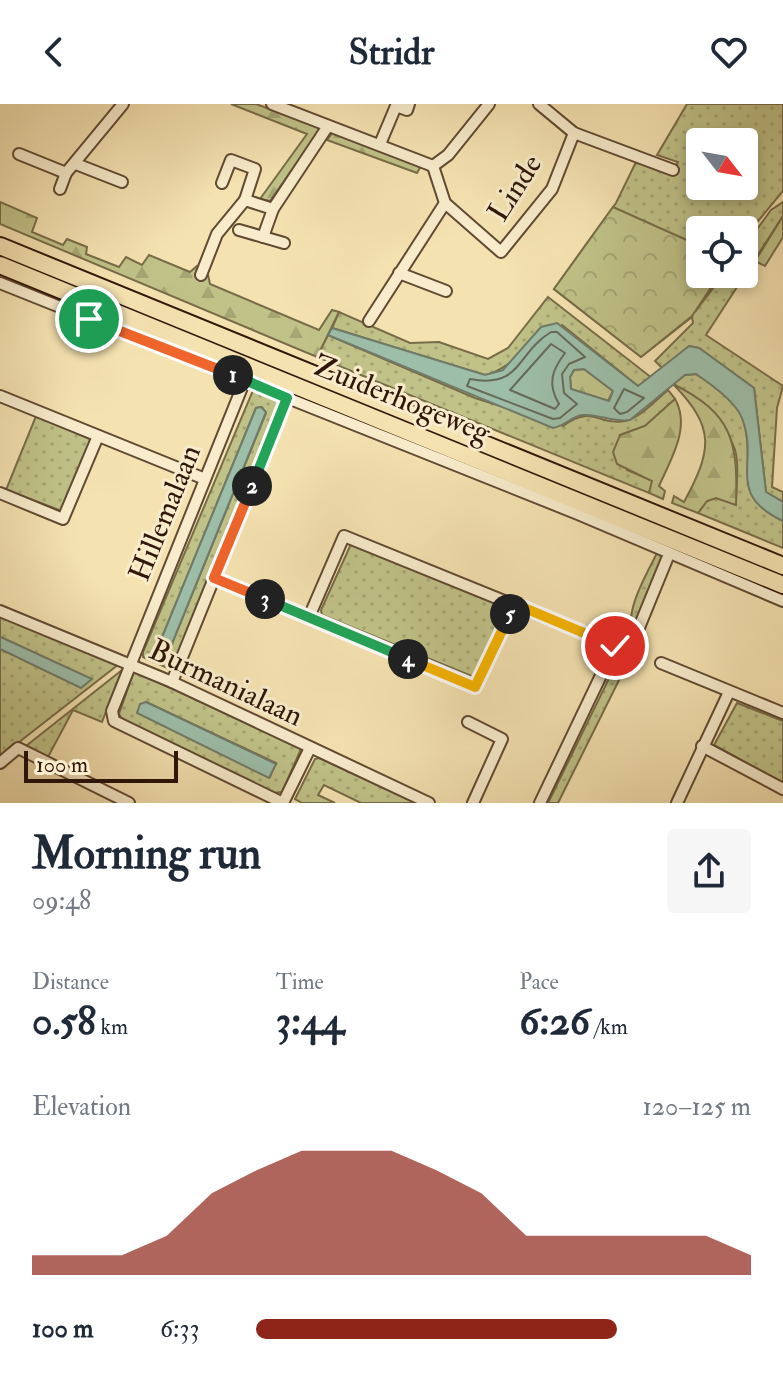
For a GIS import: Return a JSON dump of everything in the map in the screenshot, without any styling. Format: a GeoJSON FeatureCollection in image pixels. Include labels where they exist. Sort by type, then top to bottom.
{"type":"FeatureCollection","features":[{"type":"Feature","properties":{"kind":"main road","name":"Zuiderhogeweg"},"geometry":{"type":"LineString","coordinates":[[0,246],[783,566]]}},
{"type":"Feature","properties":{"kind":"main road","name":"Zuiderhogeweg"},"geometry":{"type":"LineString","coordinates":[[0,265],[783,585]]}},
{"type":"Feature","properties":{"kind":"street"},"geometry":{"type":"LineString","coordinates":[[60,189],[66,173],[123,104]]}},
{"type":"Feature","properties":{"kind":"street"},"geometry":{"type":"LineString","coordinates":[[272,104],[433,166],[448,155],[489,104]]}},
{"type":"Feature","properties":{"kind":"street"},"geometry":{"type":"LineString","coordinates":[[380,144],[396,106],[407,110],[409,104]]}},
{"type":"Feature","properties":{"kind":"street","name":"Linde"},"geometry":{"type":"LineString","coordinates":[[539,104],[574,133],[673,170]]}},
{"type":"Feature","properties":{"kind":"street"},"geometry":{"type":"LineString","coordinates":[[263,237],[273,209],[328,126]]}},
{"type":"Feature","properties":{"kind":"street","name":"Linde"},"geometry":{"type":"LineString","coordinates":[[433,166],[445,203],[501,252],[552,189],[574,133]]}},
{"type":"Feature","properties":{"kind":"street"},"geometry":{"type":"LineString","coordinates":[[19,154],[66,173]]}},
{"type":"Feature","properties":{"kind":"street"},"geometry":{"type":"LineString","coordinates":[[201,275],[217,234],[245,200],[255,169],[231,160],[222,183]]}},
{"type":"Feature","properties":{"kind":"street"},"geometry":{"type":"LineString","coordinates":[[76,164],[122,182]]}},
{"type":"Feature","properties":{"kind":"street"},"geometry":{"type":"LineString","coordinates":[[245,200],[273,209]]}},
{"type":"Feature","properties":{"kind":"street"},"geometry":{"type":"LineString","coordinates":[[369,321],[445,203]]}},
{"type":"Feature","properties":{"kind":"street"},"geometry":{"type":"LineString","coordinates":[[239,230],[284,243]]}},
{"type":"Feature","properties":{"kind":"street"},"geometry":{"type":"LineString","coordinates":[[399,273],[446,291]]}},
{"type":"Feature","properties":{"kind":"street","name":"Zuiderhogeweg"},"geometry":{"type":"LineString","coordinates":[[0,283],[783,601]]}},
{"type":"Feature","properties":{"kind":"street","name":"Hillemalaan"},"geometry":{"type":"LineString","coordinates":[[245,380],[112,711],[114,721],[283,803]]}},
{"type":"Feature","properties":{"kind":"street"},"geometry":{"type":"LineString","coordinates":[[0,396],[205,479]]}},
{"type":"Feature","properties":{"kind":"street"},"geometry":{"type":"LineString","coordinates":[[172,682],[287,398]]}},
{"type":"Feature","properties":{"kind":"street"},"geometry":{"type":"LineString","coordinates":[[0,493],[63,519],[98,436]]}},
{"type":"Feature","properties":{"kind":"street"},"geometry":{"type":"LineString","coordinates":[[309,617],[344,536],[615,646],[631,647],[667,559]]}},
{"type":"Feature","properties":{"kind":"street"},"geometry":{"type":"LineString","coordinates":[[214,578],[475,687],[515,604]]}},
{"type":"Feature","properties":{"kind":"street","name":"Burmanialaan"},"geometry":{"type":"LineString","coordinates":[[0,611],[172,682],[429,803]]}},
{"type":"Feature","properties":{"kind":"street"},"geometry":{"type":"LineString","coordinates":[[541,800],[615,646]]}},
{"type":"Feature","properties":{"kind":"street"},"geometry":{"type":"LineString","coordinates":[[661,663],[783,713]]}},
{"type":"Feature","properties":{"kind":"street"},"geometry":{"type":"LineString","coordinates":[[677,803],[729,692]]}},
{"type":"Feature","properties":{"kind":"street"},"geometry":{"type":"LineString","coordinates":[[468,722],[502,739],[473,803]]}},
{"type":"Feature","properties":{"kind":"street"},"geometry":{"type":"LineString","coordinates":[[702,746],[783,789]]}},
{"type":"Feature","properties":{"kind":"street"},"geometry":{"type":"LineString","coordinates":[[0,763],[18,748],[129,803]]}},
{"type":"Feature","properties":{"kind":"street"},"geometry":{"type":"LineString","coordinates":[[283,803],[310,748]]}},
{"type":"Feature","properties":{"kind":"green space"},"geometry":{"type":"Polygon","coordinates":[[[231,104],[256,104],[321,128],[270,201],[260,199],[307,134],[231,104]]]}},
{"type":"Feature","properties":{"kind":"green space"},"geometry":{"type":"Polygon","coordinates":[[[687,104],[783,104],[783,191],[758,221],[758,216],[686,216],[686,288],[711,288],[695,312],[713,288],[736,288],[706,335],[783,386],[777,408],[772,487],[783,492],[783,502],[766,492],[754,388],[699,348],[689,346],[663,369],[655,361],[693,323],[692,317],[641,357],[554,289],[616,203],[636,162],[672,174],[678,162],[657,155],[687,104]]]}},
{"type":"Feature","properties":{"kind":"green space"},"geometry":{"type":"Polygon","coordinates":[[[333,132],[421,166],[417,173],[327,140],[333,132]]]}},
{"type":"Feature","properties":{"kind":"green space"},"geometry":{"type":"Polygon","coordinates":[[[0,202],[37,218],[32,232],[63,245],[67,239],[87,247],[86,254],[119,267],[126,257],[142,265],[149,255],[190,272],[197,266],[207,270],[210,284],[319,330],[332,310],[339,312],[317,357],[0,224],[0,202]]]}},
{"type":"Feature","properties":{"kind":"green space"},"geometry":{"type":"Polygon","coordinates":[[[783,202],[783,216],[758,255],[758,228],[771,210],[783,202]]]}},
{"type":"Feature","properties":{"kind":"green space"},"geometry":{"type":"Polygon","coordinates":[[[613,207],[686,240],[686,288],[711,288],[692,316],[641,357],[554,289],[613,207]]]}},
{"type":"Feature","properties":{"kind":"green space"},"geometry":{"type":"Polygon","coordinates":[[[783,216],[783,237],[765,266],[758,262],[758,256],[783,216]]]}},
{"type":"Feature","properties":{"kind":"green space"},"geometry":{"type":"Polygon","coordinates":[[[548,297],[652,378],[638,386],[562,325],[511,362],[485,375],[332,328],[339,312],[410,343],[439,342],[488,359],[508,348],[548,297]]]}},
{"type":"Feature","properties":{"kind":"green space"},"geometry":{"type":"Polygon","coordinates":[[[328,335],[475,398],[563,426],[589,416],[616,422],[631,419],[668,390],[675,399],[645,426],[620,435],[627,470],[653,481],[649,493],[317,357],[328,335]]]}},
{"type":"Feature","properties":{"kind":"green space"},"geometry":{"type":"Polygon","coordinates":[[[584,369],[613,391],[608,401],[571,389],[570,377],[574,370],[584,369]]]}},
{"type":"Feature","properties":{"kind":"green space"},"geometry":{"type":"Polygon","coordinates":[[[696,374],[728,399],[742,417],[748,448],[750,488],[755,500],[766,511],[783,521],[783,548],[698,513],[707,501],[716,498],[736,504],[737,467],[734,447],[724,428],[700,402],[673,384],[685,375],[696,374]]]}},
{"type":"Feature","properties":{"kind":"green space"},"geometry":{"type":"Polygon","coordinates":[[[673,384],[708,407],[728,432],[735,463],[736,505],[716,498],[707,501],[698,513],[672,503],[674,496],[684,502],[700,468],[705,440],[697,414],[673,384]]]}},
{"type":"Feature","properties":{"kind":"green space"},"geometry":{"type":"Polygon","coordinates":[[[254,388],[284,401],[174,671],[143,657],[254,388]],[[262,407],[256,408],[158,647],[169,651],[266,413],[262,407]]]}},
{"type":"Feature","properties":{"kind":"green space"},"geometry":{"type":"Polygon","coordinates":[[[675,399],[681,421],[680,432],[659,486],[665,491],[663,499],[649,493],[652,481],[617,464],[613,452],[620,435],[645,426],[675,399]]]}},
{"type":"Feature","properties":{"kind":"green space"},"geometry":{"type":"Polygon","coordinates":[[[36,416],[90,439],[62,511],[6,490],[36,416]]]}},
{"type":"Feature","properties":{"kind":"green space"},"geometry":{"type":"Polygon","coordinates":[[[351,544],[505,606],[507,611],[474,677],[322,615],[321,610],[351,544]]]}},
{"type":"Feature","properties":{"kind":"green space"},"geometry":{"type":"Polygon","coordinates":[[[658,551],[668,555],[634,638],[631,628],[633,606],[658,551]]]}},
{"type":"Feature","properties":{"kind":"green space"},"geometry":{"type":"Polygon","coordinates":[[[0,615],[119,664],[0,757],[0,649],[81,687],[91,679],[0,637],[0,615]]]}},
{"type":"Feature","properties":{"kind":"green space"},"geometry":{"type":"Polygon","coordinates":[[[619,658],[628,660],[625,668],[558,803],[548,803],[619,658]]]}},
{"type":"Feature","properties":{"kind":"green space"},"geometry":{"type":"Polygon","coordinates":[[[122,670],[102,722],[73,710],[48,757],[26,746],[122,670]]]}},
{"type":"Feature","properties":{"kind":"green space"},"geometry":{"type":"Polygon","coordinates":[[[134,671],[301,749],[282,792],[273,793],[122,719],[119,714],[134,671]],[[146,702],[138,711],[270,777],[276,763],[146,702]]]}},
{"type":"Feature","properties":{"kind":"green space"},"geometry":{"type":"Polygon","coordinates":[[[737,703],[783,721],[783,783],[714,745],[737,703]]]}},
{"type":"Feature","properties":{"kind":"green space"},"geometry":{"type":"Polygon","coordinates":[[[319,758],[416,803],[361,803],[324,785],[318,795],[335,803],[302,803],[295,799],[315,759],[319,758]]]}},
{"type":"Feature","properties":{"kind":"water"},"geometry":{"type":"Polygon","coordinates":[[[557,323],[638,386],[689,346],[699,348],[754,388],[766,492],[783,502],[783,521],[754,500],[749,488],[747,434],[739,412],[722,393],[696,374],[685,375],[630,420],[583,415],[553,428],[328,335],[332,328],[485,375],[503,370],[541,327],[557,323]],[[584,369],[574,370],[570,377],[571,389],[609,401],[613,391],[584,369]]]}},
{"type":"Feature","properties":{"kind":"water"},"geometry":{"type":"Polygon","coordinates":[[[261,407],[266,412],[169,651],[160,652],[158,647],[256,408],[261,407]]]}},
{"type":"Feature","properties":{"kind":"water"},"geometry":{"type":"Polygon","coordinates":[[[0,637],[92,679],[81,688],[0,649],[0,637]]]}},
{"type":"Feature","properties":{"kind":"water"},"geometry":{"type":"Polygon","coordinates":[[[146,702],[276,764],[269,778],[137,713],[140,704],[146,702]]]}},
{"type":"Feature","properties":{"kind":"route"},"geometry":{"type":"LineString","coordinates":[[89,319],[287,398],[214,578],[475,687],[515,604],[615,646]]}}]}
